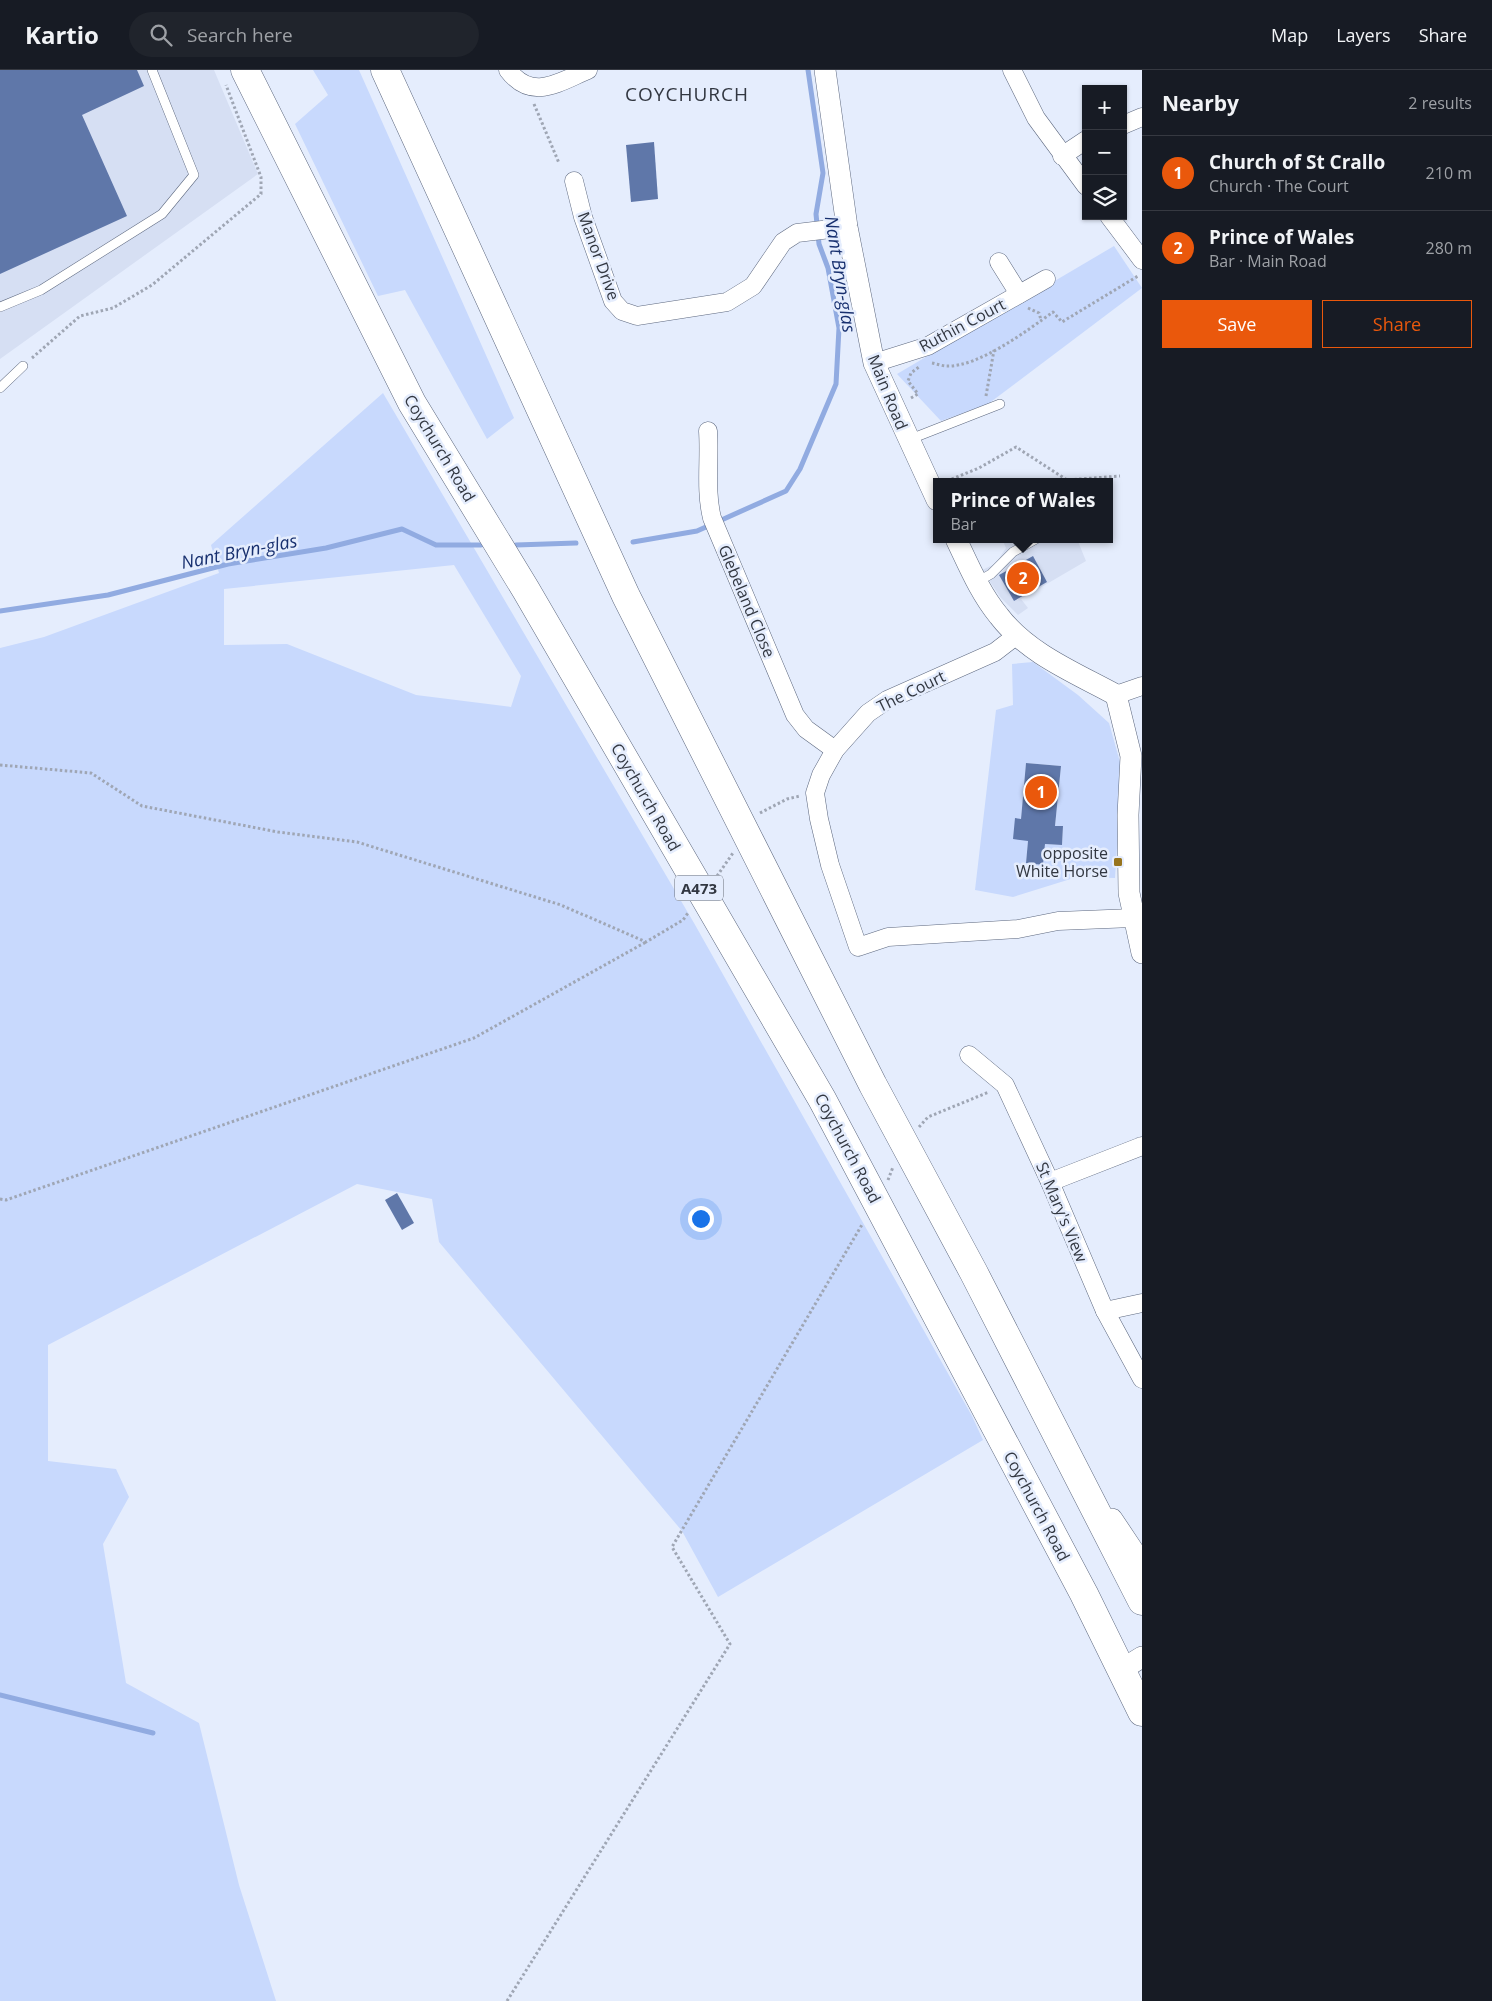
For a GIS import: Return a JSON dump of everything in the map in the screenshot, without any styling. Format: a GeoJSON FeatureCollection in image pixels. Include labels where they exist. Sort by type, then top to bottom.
{"type":"FeatureCollection","features":[{"type":"Feature","properties":{"kind":"main road"},"geometry":{"type":"LineString","coordinates":[[385,70],[626,596],[904,1141],[1077,1469],[1142,1601]]}},
{"type":"Feature","properties":{"kind":"main road","name":"Coychurch Road"},"geometry":{"type":"LineString","coordinates":[[235,76],[412,403],[526,590],[822,1099],[1074,1576],[1136,1684]]}},
{"type":"Feature","properties":{"kind":"street"},"geometry":{"type":"LineString","coordinates":[[508,70],[519,82],[532,88],[546,87],[588,70]]}},
{"type":"Feature","properties":{"kind":"street","name":"Main Road"},"geometry":{"type":"LineString","coordinates":[[825,70],[847,227],[874,363],[933,492]]}},
{"type":"Feature","properties":{"kind":"street"},"geometry":{"type":"LineString","coordinates":[[1012,70],[1036,118],[1082,181]]}},
{"type":"Feature","properties":{"kind":"street"},"geometry":{"type":"LineString","coordinates":[[1127,123],[1142,117]]}},
{"type":"Feature","properties":{"kind":"street"},"geometry":{"type":"LineString","coordinates":[[1062,156],[1082,143]]}},
{"type":"Feature","properties":{"kind":"street","name":"Manor Drive"},"geometry":{"type":"LineString","coordinates":[[574,181],[583,217],[613,301],[622,311],[638,316],[727,302],[741,296],[753,286],[783,242],[798,233],[847,227]]}},
{"type":"Feature","properties":{"kind":"street"},"geometry":{"type":"LineString","coordinates":[[1112,220],[1142,260]]}},
{"type":"Feature","properties":{"kind":"street","name":"Ruthin Court"},"geometry":{"type":"LineString","coordinates":[[999,262],[1022,300]]}},
{"type":"Feature","properties":{"kind":"street","name":"Ruthin Court"},"geometry":{"type":"LineString","coordinates":[[874,363],[928,346],[1022,300],[1046,279]]}},
{"type":"Feature","properties":{"kind":"street","name":"Glebeland Close"},"geometry":{"type":"LineString","coordinates":[[708,431],[710,454],[707,500],[718,534],[795,715],[806,729],[835,750]]}},
{"type":"Feature","properties":{"kind":"street"},"geometry":{"type":"LineString","coordinates":[[958,543],[977,582],[1000,618],[1016,635],[1053,662],[1116,694],[1142,686]]}},
{"type":"Feature","properties":{"kind":"street","name":"The Court"},"geometry":{"type":"LineString","coordinates":[[815,793],[821,775],[835,750],[868,713],[887,700],[995,652],[1016,635]]}},
{"type":"Feature","properties":{"kind":"street"},"geometry":{"type":"LineString","coordinates":[[1116,694],[1131,756],[1128,814],[1129,893],[1141,951]]}},
{"type":"Feature","properties":{"kind":"street"},"geometry":{"type":"LineString","coordinates":[[815,793],[830,866],[858,947],[888,937],[1018,929],[1058,921],[1134,918]]}},
{"type":"Feature","properties":{"kind":"street","name":"St Mary's View"},"geometry":{"type":"LineString","coordinates":[[969,1055],[1006,1085],[1050,1182],[1104,1311],[1142,1379]]}},
{"type":"Feature","properties":{"kind":"street"},"geometry":{"type":"LineString","coordinates":[[1050,1182],[1142,1146]]}},
{"type":"Feature","properties":{"kind":"street"},"geometry":{"type":"LineString","coordinates":[[1104,1311],[1142,1303]]}},
{"type":"Feature","properties":{"kind":"street"},"geometry":{"type":"LineString","coordinates":[[1077,1469],[1142,1564]]}},
{"type":"Feature","properties":{"kind":"lane"},"geometry":{"type":"LineString","coordinates":[[0,307],[41,290],[162,214],[194,175],[152,70]]}},
{"type":"Feature","properties":{"kind":"lane"},"geometry":{"type":"LineString","coordinates":[[0,388],[23,366]]}},
{"type":"Feature","properties":{"kind":"lane"},"geometry":{"type":"LineString","coordinates":[[908,440],[1000,404]]}},
{"type":"Feature","properties":{"kind":"lane"},"geometry":{"type":"LineString","coordinates":[[977,582],[991,574],[1013,552],[1029,543]]}},
{"type":"Feature","properties":{"kind":"path"},"geometry":{"type":"LineString","coordinates":[[23,366],[80,316],[113,308],[152,285],[261,194],[262,177],[235,76]]}},
{"type":"Feature","properties":{"kind":"path"},"geometry":{"type":"LineString","coordinates":[[532,101],[559,163]]}},
{"type":"Feature","properties":{"kind":"path"},"geometry":{"type":"LineString","coordinates":[[903,401],[918,394],[908,380],[911,373],[924,365],[933,363],[948,366],[967,362],[1020,336],[1052,312],[1062,322],[1142,273]]}},
{"type":"Feature","properties":{"kind":"path"},"geometry":{"type":"LineString","coordinates":[[1022,300],[1039,313],[1041,320]]}},
{"type":"Feature","properties":{"kind":"path"},"geometry":{"type":"LineString","coordinates":[[986,396],[994,350]]}},
{"type":"Feature","properties":{"kind":"path"},"geometry":{"type":"LineString","coordinates":[[954,478],[979,468],[1016,447],[1064,478]]}},
{"type":"Feature","properties":{"kind":"path"},"geometry":{"type":"LineString","coordinates":[[1094,478],[1120,476]]}},
{"type":"Feature","properties":{"kind":"path"},"geometry":{"type":"LineString","coordinates":[[0,765],[91,773],[142,806],[278,832],[357,842],[561,905],[646,942]]}},
{"type":"Feature","properties":{"kind":"path"},"geometry":{"type":"LineString","coordinates":[[0,1199],[6,1200],[474,1038],[683,920],[704,895],[746,834],[755,816],[787,799],[815,793]]}},
{"type":"Feature","properties":{"kind":"path"},"geometry":{"type":"LineString","coordinates":[[507,2001],[730,1644],[672,1548],[861,1225],[878,1205],[904,1141],[928,1118],[1006,1085]]}},
{"type":"Feature","properties":{"kind":"shaded area"},"geometry":{"type":"Polygon","coordinates":[[[0,70],[214,70],[258,174],[0,359],[0,70]]]}},
{"type":"Feature","properties":{"kind":"shaded area"},"geometry":{"type":"Polygon","coordinates":[[[313,70],[359,70],[514,418],[487,439],[405,290],[378,296],[295,124],[328,95],[313,70]]]}},
{"type":"Feature","properties":{"kind":"shaded area"},"geometry":{"type":"Polygon","coordinates":[[[1114,246],[1142,288],[988,404],[941,421],[897,374],[1114,246]]]}},
{"type":"Feature","properties":{"kind":"shaded area"},"geometry":{"type":"Polygon","coordinates":[[[383,393],[694,923],[972,1416],[983,1440],[718,1597],[682,1531],[439,1242],[432,1199],[357,1184],[48,1345],[48,1461],[116,1469],[129,1497],[103,1544],[126,1683],[199,1723],[239,1885],[276,2001],[0,2001],[0,648],[44,637],[219,573],[211,545],[383,393]],[[454,565],[224,589],[224,645],[287,644],[416,695],[511,707],[521,676],[454,565]]]}},
{"type":"Feature","properties":{"kind":"shaded area"},"geometry":{"type":"Polygon","coordinates":[[[1004,543],[1079,543],[1086,561],[1021,599],[1028,608],[1018,615],[1001,598],[982,570],[995,564],[1006,548],[1004,543]]]}},
{"type":"Feature","properties":{"kind":"shaded area"},"geometry":{"type":"Polygon","coordinates":[[[1033,662],[1078,695],[1109,723],[1122,769],[1115,878],[1077,877],[1013,897],[975,890],[996,710],[1013,705],[1012,664],[1033,662]],[[1026,763],[1021,819],[1015,819],[1028,841],[1026,863],[1043,865],[1045,844],[1062,845],[1063,827],[1055,826],[1061,766],[1026,763]]]}},
{"type":"Feature","properties":{"kind":"building"},"geometry":{"type":"Polygon","coordinates":[[[0,70],[137,70],[144,86],[82,115],[127,216],[0,274],[0,70]]]}},
{"type":"Feature","properties":{"kind":"building"},"geometry":{"type":"Polygon","coordinates":[[[654,142],[658,199],[631,202],[626,145],[654,142]]]}},
{"type":"Feature","properties":{"kind":"building"},"geometry":{"type":"Polygon","coordinates":[[[1033,556],[1047,582],[1014,601],[999,575],[1033,556]]]}},
{"type":"Feature","properties":{"kind":"building"},"geometry":{"type":"Polygon","coordinates":[[[1026,763],[1061,766],[1055,826],[1063,826],[1062,845],[1045,844],[1043,865],[1026,863],[1028,841],[1013,839],[1015,818],[1021,819],[1026,763]]]}},
{"type":"Feature","properties":{"kind":"building"},"geometry":{"type":"Polygon","coordinates":[[[397,1193],[414,1223],[402,1230],[385,1200],[397,1193]]]}},
{"type":"Feature","properties":{"kind":"waterway","name":"Nant Bryn-glas"},"geometry":{"type":"LineString","coordinates":[[633,542],[697,531],[786,491],[800,469],[836,384],[839,328],[828,268],[819,244],[816,214],[823,173],[808,70]]}},
{"type":"Feature","properties":{"kind":"waterway","name":"Nant Bryn-glas"},"geometry":{"type":"LineString","coordinates":[[0,611],[108,595],[228,564],[326,548],[402,529],[436,545],[481,545]]}},
{"type":"Feature","properties":{"kind":"waterway","name":"Nant Bryn-glas"},"geometry":{"type":"LineString","coordinates":[[516,545],[576,543]]}},
{"type":"Feature","properties":{"kind":"waterway"},"geometry":{"type":"LineString","coordinates":[[0,1695],[153,1733]]}},
{"type":"Feature","properties":{"kind":"place","name":"Prince of Wales"},"geometry":{"type":"Point","coordinates":[1023,578]}},
{"type":"Feature","properties":{"kind":"place","name":"Church of St Crallo"},"geometry":{"type":"Point","coordinates":[1041,792]}},
{"type":"Feature","properties":{"kind":"place","name":"opposite White Horse"},"geometry":{"type":"Point","coordinates":[1118,862]}},
{"type":"Feature","properties":{"kind":"district","name":"COYCHURCH"},"geometry":{"type":"Point","coordinates":[687,94]}}]}
